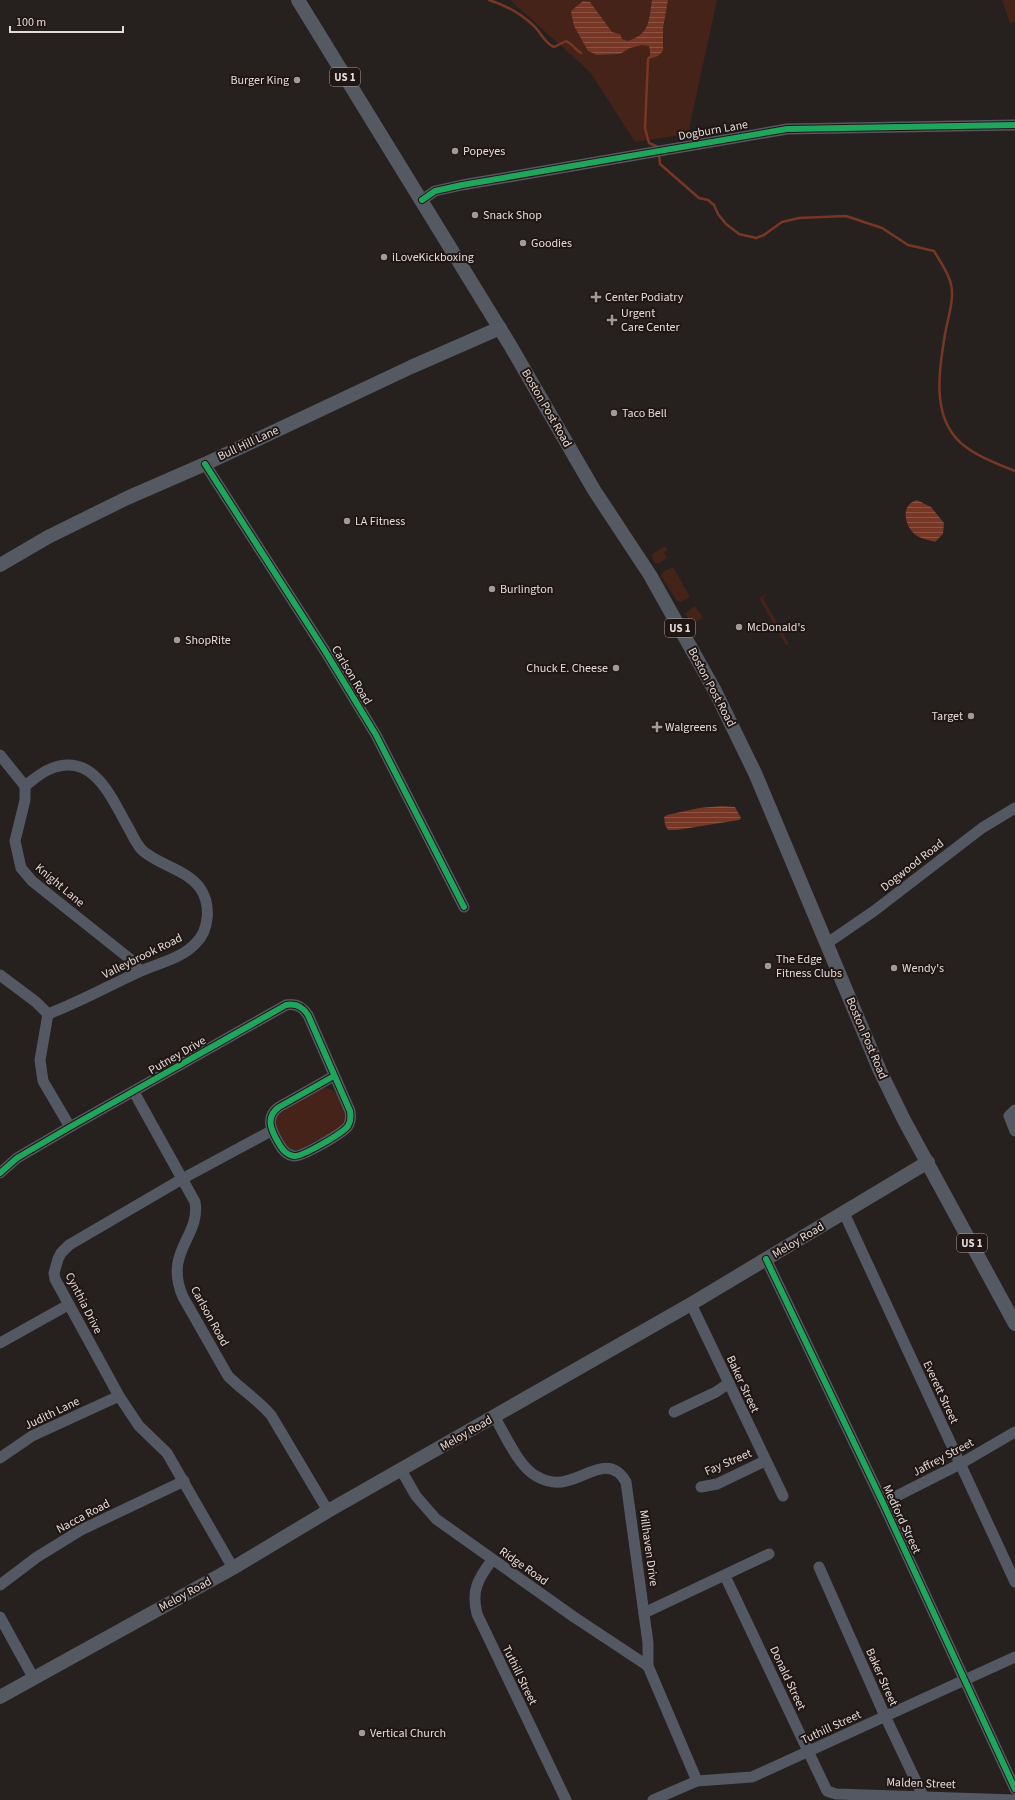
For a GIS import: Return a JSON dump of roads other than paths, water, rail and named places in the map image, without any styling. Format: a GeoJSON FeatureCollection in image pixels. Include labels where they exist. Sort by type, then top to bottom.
{"type":"FeatureCollection","features":[{"type":"Feature","properties":{"kind":"main road","name":"Boston Post Road"},"geometry":{"type":"LineString","coordinates":[[298,0],[500,328],[594,490],[650,575],[715,691],[755,773],[880,1071],[904,1120],[1015,1324]]}},
{"type":"Feature","properties":{"kind":"main road","name":"Bull Hill Lane"},"geometry":{"type":"LineString","coordinates":[[0,565],[48,537],[127,498],[205,464],[405,370],[500,328]]}},
{"type":"Feature","properties":{"kind":"main road","name":"Meloy Road"},"geometry":{"type":"LineString","coordinates":[[0,1697],[232,1568],[328,1511],[691,1304],[928,1162]]}},
{"type":"Feature","properties":{"kind":"street","name":"Dogburn Lane"},"geometry":{"type":"LineString","coordinates":[[422,200],[435,191],[462,185],[787,129],[1015,125]]}},
{"type":"Feature","properties":{"kind":"street","name":"Carlson Road"},"geometry":{"type":"LineString","coordinates":[[205,464],[326,651],[372,729],[464,907]]}},
{"type":"Feature","properties":{"kind":"street"},"geometry":{"type":"LineString","coordinates":[[0,755],[24,786]]}},
{"type":"Feature","properties":{"kind":"street","name":"Valleybrook Road"},"geometry":{"type":"LineString","coordinates":[[24,786],[41,774],[57,767],[70,765],[89,772],[103,784],[142,850],[191,880],[200,888],[207,910],[207,919],[202,935],[196,944],[186,951],[140,971],[65,1008],[48,1014]]}},
{"type":"Feature","properties":{"kind":"street","name":"Knight Lane"},"geometry":{"type":"LineString","coordinates":[[24,786],[25,800],[15,841],[21,868],[32,881],[130,959],[140,971]]}},
{"type":"Feature","properties":{"kind":"street","name":"Dogwood Road"},"geometry":{"type":"LineString","coordinates":[[826,944],[874,911],[982,828],[1015,808]]}},
{"type":"Feature","properties":{"kind":"street"},"geometry":{"type":"LineString","coordinates":[[0,975],[36,1002],[48,1014],[40,1060],[43,1081],[70,1127]]}},
{"type":"Feature","properties":{"kind":"street","name":"Putney Drive"},"geometry":{"type":"LineString","coordinates":[[0,1173],[17,1158],[286,1005],[291,1004],[299,1006],[308,1015],[334,1076]]}},
{"type":"Feature","properties":{"kind":"street"},"geometry":{"type":"LineString","coordinates":[[334,1076],[351,1116],[346,1129],[307,1152],[296,1156],[290,1155],[283,1150],[271,1131],[271,1118],[277,1109],[334,1076]]}},
{"type":"Feature","properties":{"kind":"street","name":"Carlson Road"},"geometry":{"type":"LineString","coordinates":[[134,1092],[195,1202],[196,1210],[194,1221],[179,1253],[177,1274],[178,1286],[228,1376],[239,1387],[260,1403],[271,1415],[328,1511]]}},
{"type":"Feature","properties":{"kind":"street"},"geometry":{"type":"LineString","coordinates":[[1012,1113],[1015,1131]]}},
{"type":"Feature","properties":{"kind":"street","name":"Cynthia Drive"},"geometry":{"type":"LineString","coordinates":[[232,1568],[167,1453],[139,1426],[119,1396],[68,1305],[55,1279],[54,1273],[61,1252],[69,1245],[182,1179],[271,1131]]}},
{"type":"Feature","properties":{"kind":"street","name":"Everett Street"},"geometry":{"type":"LineString","coordinates":[[844,1213],[1015,1582]]}},
{"type":"Feature","properties":{"kind":"street","name":"Medford Street"},"geometry":{"type":"LineString","coordinates":[[766,1259],[883,1503],[1015,1789]]}},
{"type":"Feature","properties":{"kind":"street","name":"Baker Street"},"geometry":{"type":"LineString","coordinates":[[691,1304],[783,1496]]}},
{"type":"Feature","properties":{"kind":"street"},"geometry":{"type":"LineString","coordinates":[[0,1343],[68,1305]]}},
{"type":"Feature","properties":{"kind":"street"},"geometry":{"type":"LineString","coordinates":[[674,1412],[716,1392],[729,1383]]}},
{"type":"Feature","properties":{"kind":"street","name":"Judith Lane"},"geometry":{"type":"LineString","coordinates":[[0,1458],[32,1436],[119,1396]]}},
{"type":"Feature","properties":{"kind":"street","name":"Millhaven Drive"},"geometry":{"type":"LineString","coordinates":[[494,1416],[524,1465],[536,1476],[551,1482],[564,1482],[593,1471],[606,1468],[616,1471],[624,1478],[628,1486],[648,1643],[648,1666],[697,1781]]}},
{"type":"Feature","properties":{"kind":"street","name":"Jaffrey Street"},"geometry":{"type":"LineString","coordinates":[[883,1503],[960,1464],[1015,1432]]}},
{"type":"Feature","properties":{"kind":"street","name":"Fay Street"},"geometry":{"type":"LineString","coordinates":[[701,1487],[717,1484],[765,1461]]}},
{"type":"Feature","properties":{"kind":"street","name":"Ridge Road"},"geometry":{"type":"LineString","coordinates":[[401,1470],[416,1496],[436,1519],[574,1617],[648,1666]]}},
{"type":"Feature","properties":{"kind":"street","name":"Nacca Road"},"geometry":{"type":"LineString","coordinates":[[0,1585],[37,1557],[81,1530],[184,1481]]}},
{"type":"Feature","properties":{"kind":"street"},"geometry":{"type":"LineString","coordinates":[[644,1613],[769,1554]]}},
{"type":"Feature","properties":{"kind":"street","name":"Tuthill Street"},"geometry":{"type":"LineString","coordinates":[[492,1560],[477,1584],[474,1594],[477,1614],[566,1800]]}},
{"type":"Feature","properties":{"kind":"street","name":"Baker Street"},"geometry":{"type":"LineString","coordinates":[[819,1567],[885,1716],[923,1796]]}},
{"type":"Feature","properties":{"kind":"street","name":"Donald Street"},"geometry":{"type":"LineString","coordinates":[[725,1576],[827,1791]]}},
{"type":"Feature","properties":{"kind":"street"},"geometry":{"type":"LineString","coordinates":[[0,1617],[34,1677]]}},
{"type":"Feature","properties":{"kind":"street","name":"Tuthill Street"},"geometry":{"type":"LineString","coordinates":[[653,1800],[697,1781],[752,1777],[1015,1657]]}},
{"type":"Feature","properties":{"kind":"street","name":"Malden Street"},"geometry":{"type":"LineString","coordinates":[[827,1791],[836,1794],[1015,1800]]}},
{"type":"Feature","properties":{"kind":"waterway"},"geometry":{"type":"LineString","coordinates":[[489,0],[501,4],[518,13],[536,28],[545,40],[554,47],[566,41],[581,53]]}},
{"type":"Feature","properties":{"kind":"waterway"},"geometry":{"type":"LineString","coordinates":[[652,55],[648,59],[645,128],[649,143],[658,147]]}},
{"type":"Feature","properties":{"kind":"waterway"},"geometry":{"type":"LineString","coordinates":[[659,154],[660,164],[699,198],[708,200],[714,205],[718,214],[726,224],[739,234],[756,238],[764,235],[782,222],[799,218],[846,216],[882,228],[908,245],[934,251],[943,266],[952,287],[951,307],[946,329],[940,380],[942,410],[947,424],[955,436],[971,451],[1015,471]]}},
{"type":"Feature","properties":{"kind":"place","name":"Burger King"},"geometry":{"type":"Point","coordinates":[297,80]}},
{"type":"Feature","properties":{"kind":"place","name":"Popeyes"},"geometry":{"type":"Point","coordinates":[455,151]}},
{"type":"Feature","properties":{"kind":"place","name":"Snack Shop"},"geometry":{"type":"Point","coordinates":[475,215]}},
{"type":"Feature","properties":{"kind":"place","name":"Goodies"},"geometry":{"type":"Point","coordinates":[523,243]}},
{"type":"Feature","properties":{"kind":"place","name":"iLoveKickboxing"},"geometry":{"type":"Point","coordinates":[384,257]}},
{"type":"Feature","properties":{"kind":"place","name":"Center Podiatry"},"geometry":{"type":"Point","coordinates":[596,297]}},
{"type":"Feature","properties":{"kind":"place","name":"Urgent Care Center"},"geometry":{"type":"Point","coordinates":[612,320]}},
{"type":"Feature","properties":{"kind":"place","name":"Taco Bell"},"geometry":{"type":"Point","coordinates":[614,413]}},
{"type":"Feature","properties":{"kind":"place","name":"LA Fitness"},"geometry":{"type":"Point","coordinates":[347,521]}},
{"type":"Feature","properties":{"kind":"place","name":"Burlington"},"geometry":{"type":"Point","coordinates":[492,589]}},
{"type":"Feature","properties":{"kind":"place","name":"McDonald's"},"geometry":{"type":"Point","coordinates":[739,627]}},
{"type":"Feature","properties":{"kind":"place","name":"ShopRite"},"geometry":{"type":"Point","coordinates":[177,640]}},
{"type":"Feature","properties":{"kind":"place","name":"Chuck E. Cheese"},"geometry":{"type":"Point","coordinates":[616,668]}},
{"type":"Feature","properties":{"kind":"place","name":"Target"},"geometry":{"type":"Point","coordinates":[971,716]}},
{"type":"Feature","properties":{"kind":"place","name":"Walgreens"},"geometry":{"type":"Point","coordinates":[657,727]}},
{"type":"Feature","properties":{"kind":"place","name":"The Edge Fitness Clubs"},"geometry":{"type":"Point","coordinates":[768,966]}},
{"type":"Feature","properties":{"kind":"place","name":"Wendy's"},"geometry":{"type":"Point","coordinates":[894,968]}},
{"type":"Feature","properties":{"kind":"place","name":"Vertical Church"},"geometry":{"type":"Point","coordinates":[362,1733]}}]}
